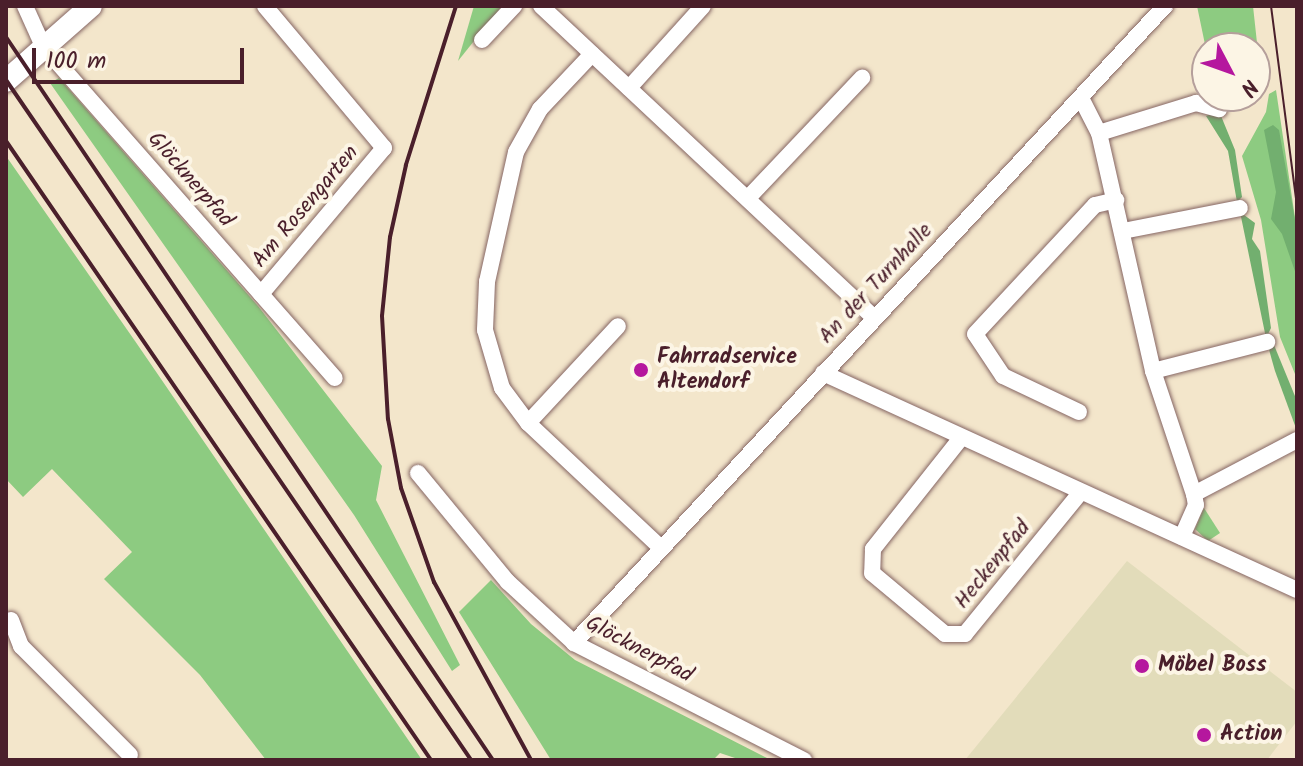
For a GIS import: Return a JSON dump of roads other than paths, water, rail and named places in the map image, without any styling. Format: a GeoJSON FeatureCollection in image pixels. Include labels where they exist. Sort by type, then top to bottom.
{"type":"FeatureCollection","features":[{"type":"Feature","properties":{"kind":"street","name":"Glöcknerpfad"},"geometry":{"type":"LineString","coordinates":[[25,6],[43,46],[335,378]]}},
{"type":"Feature","properties":{"kind":"street"},"geometry":{"type":"LineString","coordinates":[[6,81],[91,6]]}},
{"type":"Feature","properties":{"kind":"street","name":"Am Rosengarten"},"geometry":{"type":"LineString","coordinates":[[261,294],[384,148],[265,6]]}},
{"type":"Feature","properties":{"kind":"street"},"geometry":{"type":"LineString","coordinates":[[482,40],[514,6]]}},
{"type":"Feature","properties":{"kind":"street"},"geometry":{"type":"LineString","coordinates":[[541,6],[874,318]]}},
{"type":"Feature","properties":{"kind":"street"},"geometry":{"type":"LineString","coordinates":[[629,88],[703,6]]}},
{"type":"Feature","properties":{"kind":"street","name":"An der Turnhalle"},"geometry":{"type":"LineString","coordinates":[[574,643],[659,546],[1082,100],[1165,6]]}},
{"type":"Feature","properties":{"kind":"street"},"geometry":{"type":"LineString","coordinates":[[592,54],[525,130],[487,282],[485,330],[502,388],[528,423],[659,546]]}},
{"type":"Feature","properties":{"kind":"street"},"geometry":{"type":"LineString","coordinates":[[748,198],[862,78]]}},
{"type":"Feature","properties":{"kind":"street"},"geometry":{"type":"LineString","coordinates":[[1082,100],[1099,133],[1153,371],[1194,494],[1196,505],[1182,537]]}},
{"type":"Feature","properties":{"kind":"street"},"geometry":{"type":"LineString","coordinates":[[1099,133],[1191,105]]}},
{"type":"Feature","properties":{"kind":"street"},"geometry":{"type":"LineString","coordinates":[[1079,412],[1003,376],[975,334],[1095,205],[1116,200]]}},
{"type":"Feature","properties":{"kind":"street"},"geometry":{"type":"LineString","coordinates":[[1123,231],[1240,208]]}},
{"type":"Feature","properties":{"kind":"street"},"geometry":{"type":"LineString","coordinates":[[528,423],[618,326]]}},
{"type":"Feature","properties":{"kind":"street"},"geometry":{"type":"LineString","coordinates":[[1153,371],[1267,342]]}},
{"type":"Feature","properties":{"kind":"street"},"geometry":{"type":"LineString","coordinates":[[823,373],[1297,590]]}},
{"type":"Feature","properties":{"kind":"street","name":"Heckenpfad"},"geometry":{"type":"LineString","coordinates":[[961,438],[873,549],[872,573],[945,634],[965,634],[1081,492]]}},
{"type":"Feature","properties":{"kind":"street"},"geometry":{"type":"LineString","coordinates":[[1194,494],[1297,440]]}},
{"type":"Feature","properties":{"kind":"street","name":"Glöcknerpfad"},"geometry":{"type":"LineString","coordinates":[[418,473],[508,582],[574,643],[804,760]]}},
{"type":"Feature","properties":{"kind":"street"},"geometry":{"type":"LineString","coordinates":[[11,620],[21,646],[132,753]]}},
{"type":"Feature","properties":{"kind":"tram line"},"geometry":{"type":"LineString","coordinates":[[1271,6],[1297,205]]}},
{"type":"Feature","properties":{"kind":"railway"},"geometry":{"type":"LineString","coordinates":[[456,6],[406,165],[390,237],[382,316],[388,419],[401,488],[434,582],[531,760]]}},
{"type":"Feature","properties":{"kind":"railway"},"geometry":{"type":"LineString","coordinates":[[6,37],[493,760]]}},
{"type":"Feature","properties":{"kind":"railway"},"geometry":{"type":"LineString","coordinates":[[6,80],[471,760]]}},
{"type":"Feature","properties":{"kind":"railway"},"geometry":{"type":"LineString","coordinates":[[6,141],[431,760]]}},
{"type":"Feature","properties":{"kind":"place","name":"Fahrradservice Altendorf"},"geometry":{"type":"Point","coordinates":[641,370]}},
{"type":"Feature","properties":{"kind":"place","name":"Möbel Boss"},"geometry":{"type":"Point","coordinates":[1142,666]}},
{"type":"Feature","properties":{"kind":"place","name":"Action"},"geometry":{"type":"Point","coordinates":[1204,735]}}]}
